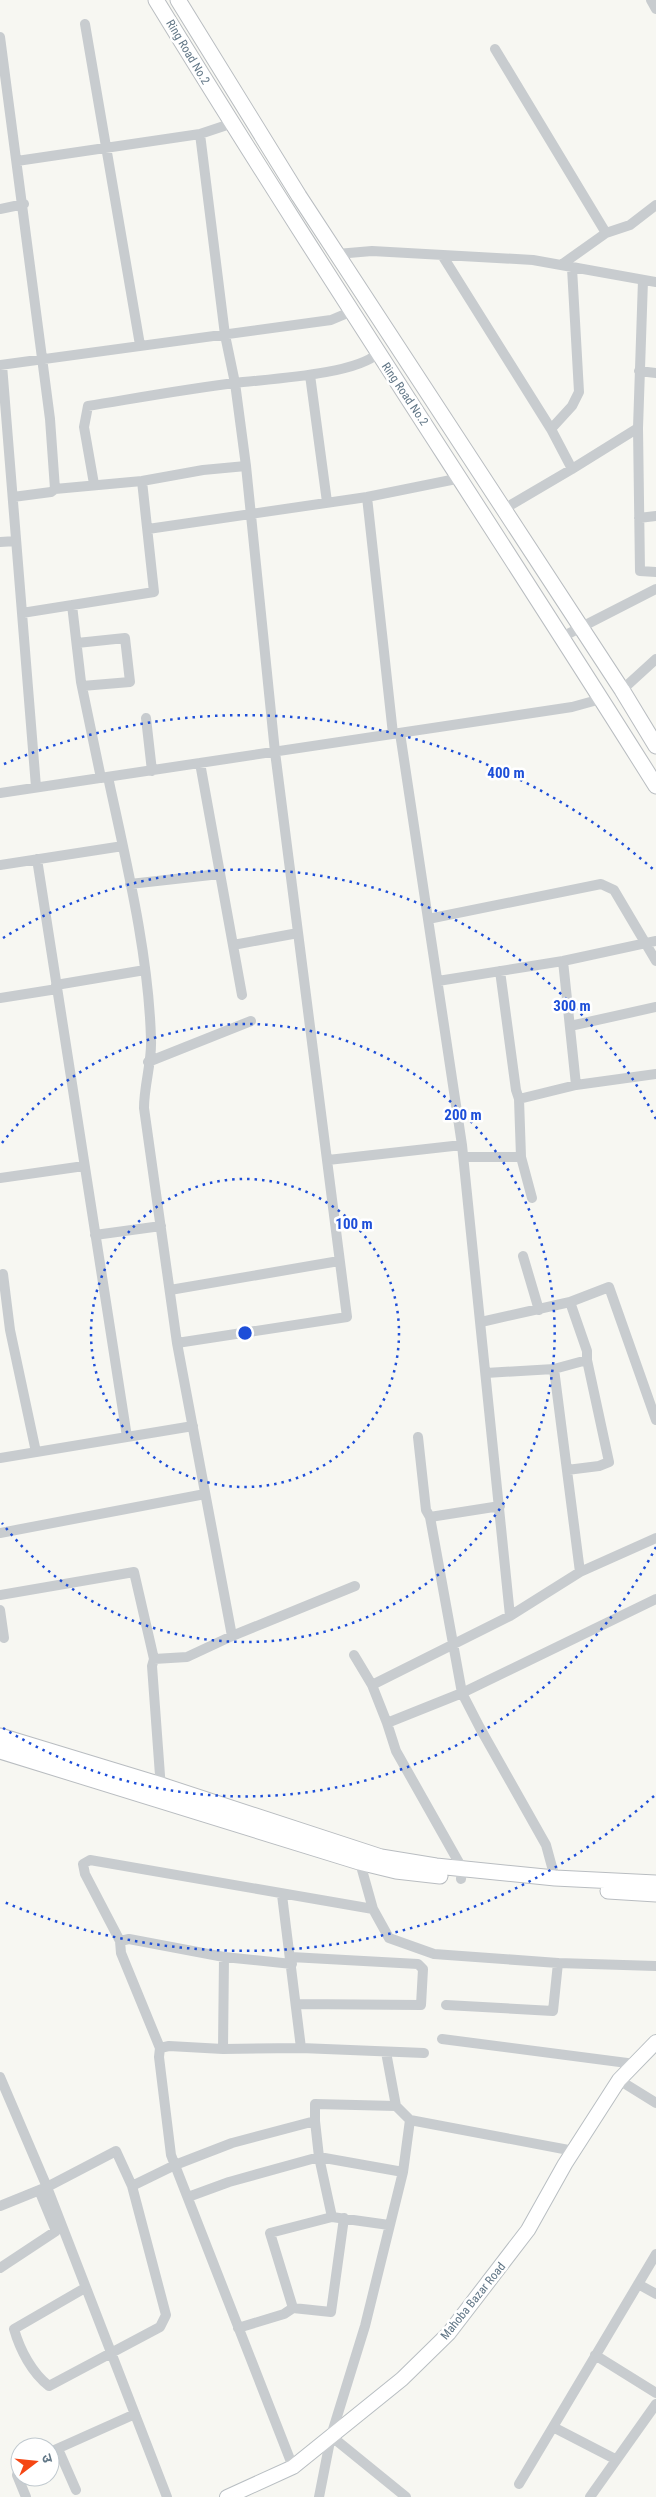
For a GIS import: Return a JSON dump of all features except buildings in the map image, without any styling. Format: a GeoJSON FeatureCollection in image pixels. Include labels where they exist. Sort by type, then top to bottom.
{"type":"FeatureCollection","features":[{"type":"Feature","properties":{"kind":"main road","name":"Ring Road No.2"},"geometry":{"type":"LineString","coordinates":[[156,0],[350,312],[461,478],[518,572],[602,699],[656,786]]}},
{"type":"Feature","properties":{"kind":"main road","name":"Ring Road No.2"},"geometry":{"type":"LineString","coordinates":[[178,0],[337,254],[622,690],[656,746]]}},
{"type":"Feature","properties":{"kind":"main road"},"geometry":{"type":"LineString","coordinates":[[0,1736],[161,1785],[357,1855]]}},
{"type":"Feature","properties":{"kind":"main road"},"geometry":{"type":"LineString","coordinates":[[0,1751],[162,1802],[357,1855],[381,1857],[462,1873],[656,1894]]}},
{"type":"Feature","properties":{"kind":"main road"},"geometry":{"type":"LineString","coordinates":[[462,1873],[656,1883]]}},
{"type":"Feature","properties":{"kind":"street"},"geometry":{"type":"LineString","coordinates":[[651,0],[656,8]]}},
{"type":"Feature","properties":{"kind":"street"},"geometry":{"type":"LineString","coordinates":[[85,24],[140,345]]}},
{"type":"Feature","properties":{"kind":"street"},"geometry":{"type":"LineString","coordinates":[[0,37],[4,117],[17,161],[24,204],[55,489]]}},
{"type":"Feature","properties":{"kind":"street"},"geometry":{"type":"LineString","coordinates":[[495,49],[606,234]]}},
{"type":"Feature","properties":{"kind":"street"},"geometry":{"type":"LineString","coordinates":[[17,161],[200,134],[233,123]]}},
{"type":"Feature","properties":{"kind":"street"},"geometry":{"type":"LineString","coordinates":[[177,1343],[347,1317],[275,752],[246,466],[226,333],[200,134]]}},
{"type":"Feature","properties":{"kind":"street"},"geometry":{"type":"LineString","coordinates":[[0,209],[24,204]]}},
{"type":"Feature","properties":{"kind":"street"},"geometry":{"type":"LineString","coordinates":[[561,265],[606,234],[630,225],[656,205]]}},
{"type":"Feature","properties":{"kind":"street"},"geometry":{"type":"LineString","coordinates":[[337,254],[372,251],[533,260],[656,282]]}},
{"type":"Feature","properties":{"kind":"street"},"geometry":{"type":"LineString","coordinates":[[442,255],[551,429],[572,470]]}},
{"type":"Feature","properties":{"kind":"street"},"geometry":{"type":"LineString","coordinates":[[551,429],[572,406],[579,392],[572,268]]}},
{"type":"Feature","properties":{"kind":"street"},"geometry":{"type":"LineString","coordinates":[[643,280],[638,428],[640,571],[656,572]]}},
{"type":"Feature","properties":{"kind":"street"},"geometry":{"type":"LineString","coordinates":[[36,788],[16,541],[3,419],[1,365],[331,320],[350,312]]}},
{"type":"Feature","properties":{"kind":"street"},"geometry":{"type":"LineString","coordinates":[[94,484],[84,427],[88,406],[235,383],[310,375],[370,360],[378,353]]}},
{"type":"Feature","properties":{"kind":"street"},"geometry":{"type":"LineString","coordinates":[[639,371],[656,373]]}},
{"type":"Feature","properties":{"kind":"street"},"geometry":{"type":"LineString","coordinates":[[310,375],[328,502]]}},
{"type":"Feature","properties":{"kind":"street"},"geometry":{"type":"LineString","coordinates":[[504,509],[572,470],[638,428]]}},
{"type":"Feature","properties":{"kind":"street"},"geometry":{"type":"LineString","coordinates":[[12,497],[51,492],[55,489],[142,481],[202,470],[246,466]]}},
{"type":"Feature","properties":{"kind":"street"},"geometry":{"type":"LineString","coordinates":[[148,529],[367,497],[461,478]]}},
{"type":"Feature","properties":{"kind":"street"},"geometry":{"type":"LineString","coordinates":[[22,613],[154,592],[142,481]]}},
{"type":"Feature","properties":{"kind":"street"},"geometry":{"type":"LineString","coordinates":[[367,497],[397,733],[438,981],[464,1157],[510,1616]]}},
{"type":"Feature","properties":{"kind":"street"},"geometry":{"type":"LineString","coordinates":[[639,518],[656,516]]}},
{"type":"Feature","properties":{"kind":"street"},"geometry":{"type":"LineString","coordinates":[[0,542],[16,541]]}},
{"type":"Feature","properties":{"kind":"street"},"geometry":{"type":"LineString","coordinates":[[562,637],[580,626],[656,589]]}},
{"type":"Feature","properties":{"kind":"street"},"geometry":{"type":"LineString","coordinates":[[72,605],[82,686],[123,846],[145,970],[152,1041],[144,1089],[144,1108],[177,1343],[232,1636]]}},
{"type":"Feature","properties":{"kind":"street"},"geometry":{"type":"LineString","coordinates":[[76,644],[125,638],[130,682],[82,686]]}},
{"type":"Feature","properties":{"kind":"street"},"geometry":{"type":"LineString","coordinates":[[622,690],[656,659]]}},
{"type":"Feature","properties":{"kind":"street"},"geometry":{"type":"LineString","coordinates":[[0,792],[105,778],[572,707],[602,699]]}},
{"type":"Feature","properties":{"kind":"street"},"geometry":{"type":"LineString","coordinates":[[146,718],[152,771]]}},
{"type":"Feature","properties":{"kind":"street"},"geometry":{"type":"LineString","coordinates":[[200,763],[242,995]]}},
{"type":"Feature","properties":{"kind":"street"},"geometry":{"type":"LineString","coordinates":[[0,865],[123,846]]}},
{"type":"Feature","properties":{"kind":"street"},"geometry":{"type":"LineString","coordinates":[[37,859],[127,1437]]}},
{"type":"Feature","properties":{"kind":"street"},"geometry":{"type":"LineString","coordinates":[[130,884],[220,874]]}},
{"type":"Feature","properties":{"kind":"street"},"geometry":{"type":"LineString","coordinates":[[428,919],[602,884],[614,890],[651,942],[656,961]]}},
{"type":"Feature","properties":{"kind":"street"},"geometry":{"type":"LineString","coordinates":[[233,945],[298,933]]}},
{"type":"Feature","properties":{"kind":"street"},"geometry":{"type":"LineString","coordinates":[[438,981],[563,961],[651,942]]}},
{"type":"Feature","properties":{"kind":"street"},"geometry":{"type":"LineString","coordinates":[[563,961],[576,1086]]}},
{"type":"Feature","properties":{"kind":"street"},"geometry":{"type":"LineString","coordinates":[[0,998],[145,970]]}},
{"type":"Feature","properties":{"kind":"street"},"geometry":{"type":"LineString","coordinates":[[500,971],[516,1090],[519,1099],[521,1157],[532,1198]]}},
{"type":"Feature","properties":{"kind":"street"},"geometry":{"type":"LineString","coordinates":[[570,1026],[656,1007]]}},
{"type":"Feature","properties":{"kind":"street"},"geometry":{"type":"LineString","coordinates":[[148,1062],[251,1021]]}},
{"type":"Feature","properties":{"kind":"street"},"geometry":{"type":"LineString","coordinates":[[519,1099],[576,1086],[656,1074]]}},
{"type":"Feature","properties":{"kind":"street"},"geometry":{"type":"LineString","coordinates":[[328,1160],[462,1145]]}},
{"type":"Feature","properties":{"kind":"street"},"geometry":{"type":"LineString","coordinates":[[464,1157],[521,1157]]}},
{"type":"Feature","properties":{"kind":"street"},"geometry":{"type":"LineString","coordinates":[[0,1178],[84,1166]]}},
{"type":"Feature","properties":{"kind":"street"},"geometry":{"type":"LineString","coordinates":[[95,1235],[161,1226]]}},
{"type":"Feature","properties":{"kind":"street"},"geometry":{"type":"LineString","coordinates":[[523,1256],[539,1310]]}},
{"type":"Feature","properties":{"kind":"street"},"geometry":{"type":"LineString","coordinates":[[170,1290],[340,1261]]}},
{"type":"Feature","properties":{"kind":"street"},"geometry":{"type":"LineString","coordinates":[[3,1274],[10,1330],[36,1452]]}},
{"type":"Feature","properties":{"kind":"street"},"geometry":{"type":"LineString","coordinates":[[481,1322],[570,1302],[609,1287],[656,1420]]}},
{"type":"Feature","properties":{"kind":"street"},"geometry":{"type":"LineString","coordinates":[[567,1470],[599,1466],[609,1462],[587,1360],[587,1351],[570,1302]]}},
{"type":"Feature","properties":{"kind":"street"},"geometry":{"type":"LineString","coordinates":[[486,1373],[554,1369],[587,1360]]}},
{"type":"Feature","properties":{"kind":"street"},"geometry":{"type":"LineString","coordinates":[[554,1369],[580,1572]]}},
{"type":"Feature","properties":{"kind":"street"},"geometry":{"type":"LineString","coordinates":[[0,1458],[193,1426]]}},
{"type":"Feature","properties":{"kind":"street"},"geometry":{"type":"LineString","coordinates":[[418,1437],[426,1510],[430,1517],[462,1693],[546,1846],[555,1878]]}},
{"type":"Feature","properties":{"kind":"street"},"geometry":{"type":"LineString","coordinates":[[0,1533],[205,1494]]}},
{"type":"Feature","properties":{"kind":"street"},"geometry":{"type":"LineString","coordinates":[[430,1517],[500,1506]]}},
{"type":"Feature","properties":{"kind":"street"},"geometry":{"type":"LineString","coordinates":[[372,1685],[510,1616],[580,1572],[656,1538]]}},
{"type":"Feature","properties":{"kind":"street"},"geometry":{"type":"LineString","coordinates":[[0,1596],[134,1572],[154,1659],[152,1666],[162,1802]]}},
{"type":"Feature","properties":{"kind":"street"},"geometry":{"type":"LineString","coordinates":[[154,1659],[187,1657],[232,1636],[354,1586]]}},
{"type":"Feature","properties":{"kind":"street"},"geometry":{"type":"LineString","coordinates":[[387,1723],[462,1693],[656,1599]]}},
{"type":"Feature","properties":{"kind":"street"},"geometry":{"type":"LineString","coordinates":[[0,1610],[4,1638]]}},
{"type":"Feature","properties":{"kind":"street"},"geometry":{"type":"LineString","coordinates":[[354,1655],[372,1685],[396,1751],[462,1873]]}},
{"type":"Feature","properties":{"kind":"street"},"geometry":{"type":"LineString","coordinates":[[357,1855],[373,1909],[390,1938],[434,1954],[558,1963],[656,1966]]}},
{"type":"Feature","properties":{"kind":"street"},"geometry":{"type":"LineString","coordinates":[[293,2467],[171,2155],[159,2057],[160,2048],[121,1953],[120,1941],[85,1874],[83,1864],[90,1860],[282,1895],[373,1909]]}},
{"type":"Feature","properties":{"kind":"street"},"geometry":{"type":"LineString","coordinates":[[282,1895],[292,1961],[300,2048]]}},
{"type":"Feature","properties":{"kind":"street"},"geometry":{"type":"LineString","coordinates":[[120,1941],[129,1939],[224,1957],[292,1961],[418,1964],[423,1969],[421,2006],[296,2004]]}},
{"type":"Feature","properties":{"kind":"street"},"geometry":{"type":"LineString","coordinates":[[223,2049],[224,1957]]}},
{"type":"Feature","properties":{"kind":"street"},"geometry":{"type":"LineString","coordinates":[[446,2005],[553,2011],[558,1963]]}},
{"type":"Feature","properties":{"kind":"street"},"geometry":{"type":"LineString","coordinates":[[442,2039],[635,2064]]}},
{"type":"Feature","properties":{"kind":"street","name":"Mahoba Bazar Road"},"geometry":{"type":"LineString","coordinates":[[227,2497],[293,2467],[402,2379],[449,2333],[528,2230],[574,2150],[619,2080],[656,2042]]}},
{"type":"Feature","properties":{"kind":"street"},"geometry":{"type":"LineString","coordinates":[[160,2048],[169,2046],[223,2049],[300,2048],[424,2053]]}},
{"type":"Feature","properties":{"kind":"street"},"geometry":{"type":"LineString","coordinates":[[386,2052],[396,2106],[410,2120],[574,2150]]}},
{"type":"Feature","properties":{"kind":"street"},"geometry":{"type":"LineString","coordinates":[[0,2078],[167,2497]]}},
{"type":"Feature","properties":{"kind":"street"},"geometry":{"type":"LineString","coordinates":[[619,2080],[656,2102]]}},
{"type":"Feature","properties":{"kind":"street"},"geometry":{"type":"LineString","coordinates":[[332,2217],[319,2157],[315,2104],[396,2106]]}},
{"type":"Feature","properties":{"kind":"street"},"geometry":{"type":"LineString","coordinates":[[319,2497],[331,2436],[365,2326],[403,2172],[410,2120]]}},
{"type":"Feature","properties":{"kind":"street"},"geometry":{"type":"LineString","coordinates":[[132,2186],[175,2165],[232,2143],[315,2121]]}},
{"type":"Feature","properties":{"kind":"street"},"geometry":{"type":"LineString","coordinates":[[0,2206],[43,2189],[116,2151],[132,2186],[166,2315],[160,2327],[50,2386],[38,2378],[17,2340],[14,2329],[85,2288]]}},
{"type":"Feature","properties":{"kind":"street"},"geometry":{"type":"LineString","coordinates":[[188,2197],[229,2182],[319,2157],[403,2172]]}},
{"type":"Feature","properties":{"kind":"street"},"geometry":{"type":"LineString","coordinates":[[0,2268],[56,2231],[43,2189]]}},
{"type":"Feature","properties":{"kind":"street"},"geometry":{"type":"LineString","coordinates":[[293,2308],[270,2233],[332,2217],[389,2225]]}},
{"type":"Feature","properties":{"kind":"street"},"geometry":{"type":"LineString","coordinates":[[238,2328],[284,2314],[293,2308],[330,2312],[344,2218]]}},
{"type":"Feature","properties":{"kind":"street"},"geometry":{"type":"LineString","coordinates":[[519,2484],[656,2254]]}},
{"type":"Feature","properties":{"kind":"street"},"geometry":{"type":"LineString","coordinates":[[638,2284],[656,2294]]}},
{"type":"Feature","properties":{"kind":"street"},"geometry":{"type":"LineString","coordinates":[[595,2355],[656,2393]]}},
{"type":"Feature","properties":{"kind":"street"},"geometry":{"type":"LineString","coordinates":[[590,2497],[615,2459],[656,2404]]}},
{"type":"Feature","properties":{"kind":"street"},"geometry":{"type":"LineString","coordinates":[[60,2447],[135,2414]]}},
{"type":"Feature","properties":{"kind":"street"},"geometry":{"type":"LineString","coordinates":[[553,2427],[615,2459]]}},
{"type":"Feature","properties":{"kind":"street"},"geometry":{"type":"LineString","coordinates":[[331,2436],[406,2497]]}},
{"type":"Feature","properties":{"kind":"street"},"geometry":{"type":"LineString","coordinates":[[60,2461],[76,2490]]}}]}
